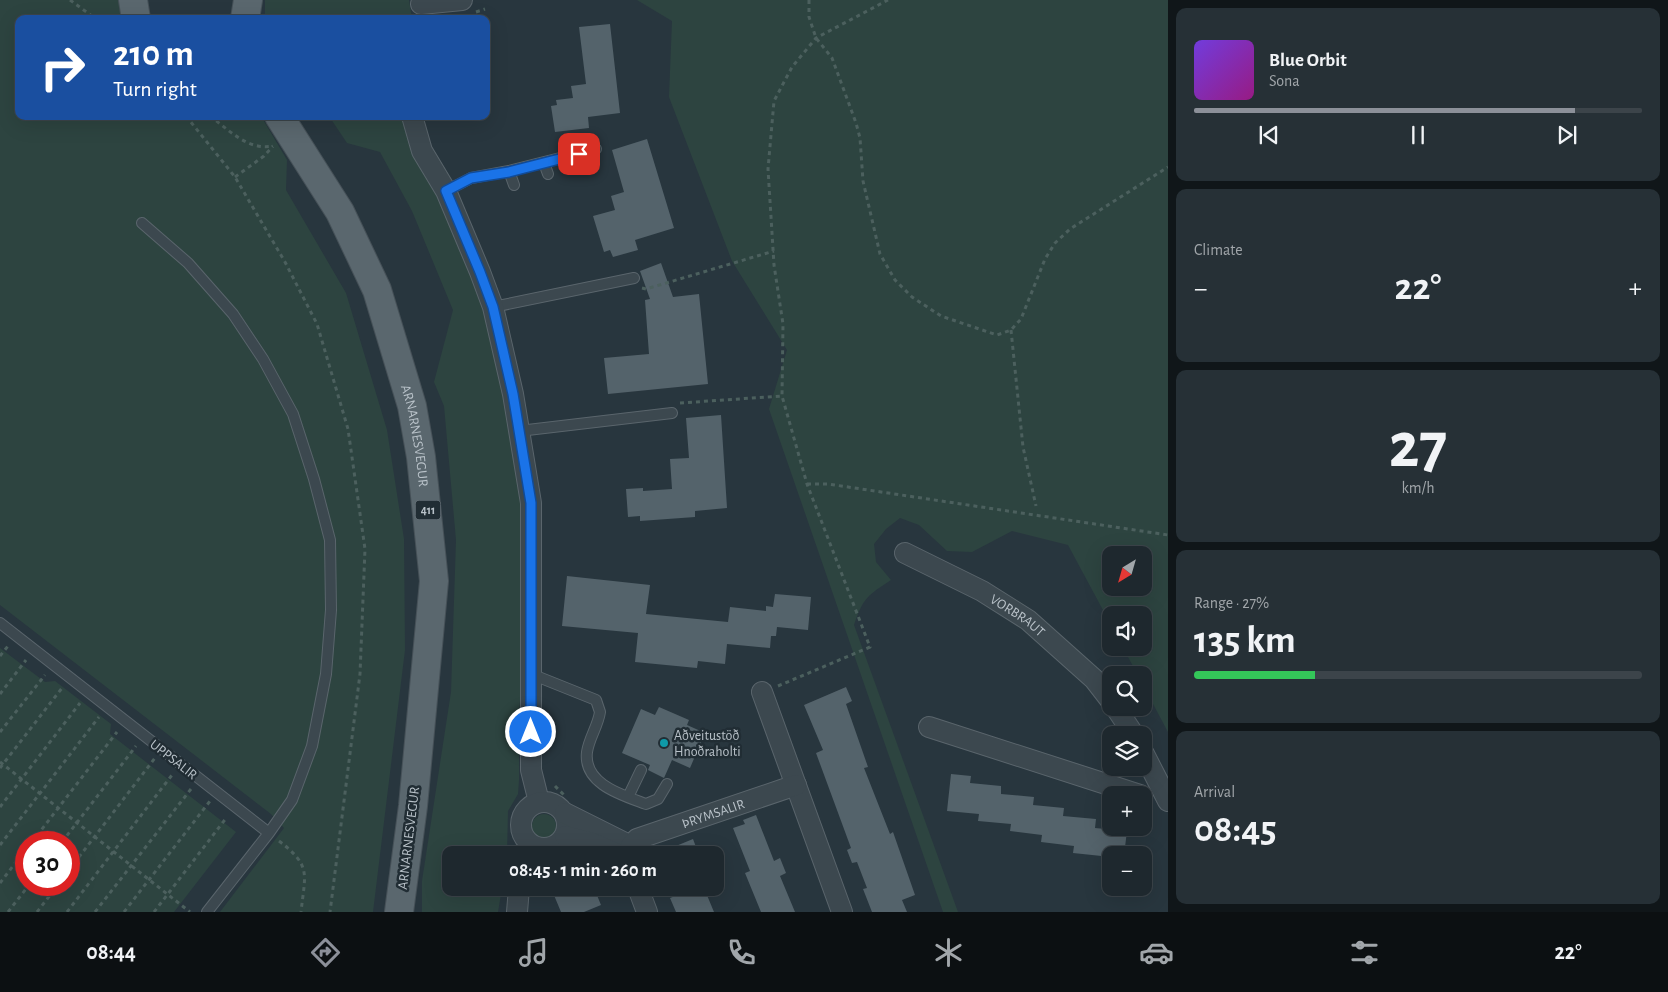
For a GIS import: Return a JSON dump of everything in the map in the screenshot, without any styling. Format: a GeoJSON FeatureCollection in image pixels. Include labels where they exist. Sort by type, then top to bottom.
{"type":"FeatureCollection","features":[{"type":"Feature","properties":{"kind":"main road"},"geometry":{"type":"LineString","coordinates":[[133,0],[135,15]]}},
{"type":"Feature","properties":{"kind":"main road"},"geometry":{"type":"LineString","coordinates":[[246,15],[248,0]]}},
{"type":"Feature","properties":{"kind":"main road","name":"ARNARNESVEGUR"},"geometry":{"type":"LineString","coordinates":[[280,123],[340,212],[377,290],[412,406],[421,457],[431,534],[434,581],[413,806],[399,912]]}},
{"type":"Feature","properties":{"kind":"street"},"geometry":{"type":"LineString","coordinates":[[422,7],[462,0]]}},
{"type":"Feature","properties":{"kind":"street"},"geometry":{"type":"LineString","coordinates":[[413,120],[422,150],[446,191],[493,307],[519,431],[531,503],[531,770],[539,802]]}},
{"type":"Feature","properties":{"kind":"street","name":"VORBRAUT"},"geometry":{"type":"LineString","coordinates":[[905,553],[982,591],[1028,620],[1094,679],[1102,689]]}},
{"type":"Feature","properties":{"kind":"street"},"geometry":{"type":"LineString","coordinates":[[762,692],[842,912]]}},
{"type":"Feature","properties":{"kind":"street"},"geometry":{"type":"LineString","coordinates":[[929,727],[1111,786]]}},
{"type":"Feature","properties":{"kind":"street"},"geometry":{"type":"LineString","coordinates":[[1152,770],[1168,802]]}},
{"type":"Feature","properties":{"kind":"street","name":"ÞRYMSALIR"},"geometry":{"type":"LineString","coordinates":[[631,846],[637,839],[796,785]]}},
{"type":"Feature","properties":{"kind":"street"},"geometry":{"type":"LineString","coordinates":[[1152,798],[1168,802]]}},
{"type":"Feature","properties":{"kind":"street"},"geometry":{"type":"LineString","coordinates":[[528,846],[521,824],[526,810],[539,802],[553,803],[565,813],[617,846]]}},
{"type":"Feature","properties":{"kind":"street"},"geometry":{"type":"LineString","coordinates":[[555,846],[565,836],[568,826],[565,813]]}},
{"type":"Feature","properties":{"kind":"street"},"geometry":{"type":"LineString","coordinates":[[565,836],[603,846]]}},
{"type":"Feature","properties":{"kind":"street"},"geometry":{"type":"LineString","coordinates":[[517,912],[518,896]]}},
{"type":"Feature","properties":{"kind":"street"},"geometry":{"type":"LineString","coordinates":[[641,896],[647,912]]}},
{"type":"Feature","properties":{"kind":"lane"},"geometry":{"type":"LineString","coordinates":[[446,191],[471,178],[509,172],[596,149]]}},
{"type":"Feature","properties":{"kind":"lane"},"geometry":{"type":"LineString","coordinates":[[544,163],[548,174]]}},
{"type":"Feature","properties":{"kind":"lane"},"geometry":{"type":"LineString","coordinates":[[509,172],[514,185]]}},
{"type":"Feature","properties":{"kind":"lane"},"geometry":{"type":"LineString","coordinates":[[142,223],[188,263],[214,292],[233,314],[263,359],[293,414],[314,479],[330,540],[330,610],[326,674],[312,746],[292,800],[269,833],[207,912]]}},
{"type":"Feature","properties":{"kind":"lane"},"geometry":{"type":"LineString","coordinates":[[493,307],[634,278]]}},
{"type":"Feature","properties":{"kind":"lane"},"geometry":{"type":"LineString","coordinates":[[519,431],[672,413]]}},
{"type":"Feature","properties":{"kind":"lane","name":"UPPSALIR"},"geometry":{"type":"LineString","coordinates":[[0,623],[269,833]]}},
{"type":"Feature","properties":{"kind":"lane"},"geometry":{"type":"LineString","coordinates":[[531,674],[596,700],[600,712],[587,752],[590,770],[602,784],[646,804],[651,804],[658,800],[667,784]]}},
{"type":"Feature","properties":{"kind":"lane"},"geometry":{"type":"LineString","coordinates":[[628,796],[641,770]]}},
{"type":"Feature","properties":{"kind":"path"},"geometry":{"type":"LineString","coordinates":[[70,0],[91,15]]}},
{"type":"Feature","properties":{"kind":"path"},"geometry":{"type":"LineString","coordinates":[[809,0],[809,17],[816,38],[832,58],[856,123],[861,145],[863,182],[880,254],[895,280],[912,297],[941,316],[998,335],[1011,330],[1020,319],[1045,259],[1055,243],[1070,229],[1168,167]]}},
{"type":"Feature","properties":{"kind":"path"},"geometry":{"type":"LineString","coordinates":[[762,692],[870,647],[807,484],[782,396],[783,324],[774,251],[768,169],[774,101],[792,66],[816,38],[888,0]]}},
{"type":"Feature","properties":{"kind":"path"},"geometry":{"type":"LineString","coordinates":[[215,120],[249,145],[262,148],[273,146],[264,156],[235,178]]}},
{"type":"Feature","properties":{"kind":"path"},"geometry":{"type":"LineString","coordinates":[[616,282],[646,289],[774,251]]}},
{"type":"Feature","properties":{"kind":"path"},"geometry":{"type":"LineString","coordinates":[[1011,330],[1023,447],[1036,506]]}},
{"type":"Feature","properties":{"kind":"path"},"geometry":{"type":"LineString","coordinates":[[807,484],[828,484],[1168,535]]}},
{"type":"Feature","properties":{"kind":"path"},"geometry":{"type":"LineString","coordinates":[[0,694],[34,650]]}},
{"type":"Feature","properties":{"kind":"path"},"geometry":{"type":"LineString","coordinates":[[0,732],[53,664]]}},
{"type":"Feature","properties":{"kind":"path"},"geometry":{"type":"LineString","coordinates":[[70,678],[1,765],[190,912]]}},
{"type":"Feature","properties":{"kind":"path"},"geometry":{"type":"LineString","coordinates":[[0,807],[88,692]]}},
{"type":"Feature","properties":{"kind":"path"},"geometry":{"type":"LineString","coordinates":[[0,845],[107,707]]}},
{"type":"Feature","properties":{"kind":"path"},"geometry":{"type":"LineString","coordinates":[[40,831],[125,721]]}},
{"type":"Feature","properties":{"kind":"path"},"geometry":{"type":"LineString","coordinates":[[71,831],[144,736]]}},
{"type":"Feature","properties":{"kind":"path"},"geometry":{"type":"LineString","coordinates":[[80,856],[162,750]]}},
{"type":"Feature","properties":{"kind":"path"},"geometry":{"type":"LineString","coordinates":[[66,912],[180,764]]}},
{"type":"Feature","properties":{"kind":"path"},"geometry":{"type":"LineString","coordinates":[[95,912],[199,778]]}},
{"type":"Feature","properties":{"kind":"path"},"geometry":{"type":"LineString","coordinates":[[124,912],[216,792]]}},
{"type":"Feature","properties":{"kind":"path"},"geometry":{"type":"LineString","coordinates":[[154,912],[234,806]]}},
{"type":"Feature","properties":{"kind":"path"},"geometry":{"type":"LineString","coordinates":[[269,833],[293,852],[301,861],[306,872],[301,912]]}},
{"type":"Feature","properties":{"kind":"path"},"geometry":{"type":"LineString","coordinates":[[0,883],[15,863]]}},
{"type":"Feature","properties":{"kind":"path"},"geometry":{"type":"LineString","coordinates":[[8,912],[20,896]]}},
{"type":"Feature","properties":{"kind":"path"},"geometry":{"type":"LineString","coordinates":[[37,912],[49,896]]}},
{"type":"Feature","properties":{"kind":"green space"},"geometry":{"type":"Polygon","coordinates":[[[0,0],[129,0],[129,15],[15,15],[15,120],[263,120],[287,160],[286,190],[346,293],[387,430],[404,539],[405,650],[373,912],[220,912],[284,828],[271,814],[0,605],[0,0]]]}},
{"type":"Feature","properties":{"kind":"green space"},"geometry":{"type":"Polygon","coordinates":[[[265,0],[409,0],[411,15],[265,15],[265,0]]]}},
{"type":"Feature","properties":{"kind":"green space"},"geometry":{"type":"Polygon","coordinates":[[[637,0],[1168,0],[1168,732],[1152,702],[1152,666],[1133,666],[1127,656],[1152,656],[1152,606],[1102,606],[1102,608],[1068,545],[1012,531],[972,552],[947,551],[919,525],[900,518],[886,529],[874,544],[876,562],[891,580],[867,598],[860,609],[854,625],[958,912],[943,912],[769,409],[787,350],[732,261],[669,97],[672,21],[637,0]]]}},
{"type":"Feature","properties":{"kind":"green space"},"geometry":{"type":"Polygon","coordinates":[[[332,120],[403,120],[405,128],[453,229],[485,315],[501,375],[523,509],[524,641],[519,715],[519,780],[518,794],[508,811],[507,846],[442,846],[442,896],[501,896],[498,912],[422,912],[422,881],[451,692],[456,540],[444,406],[434,382],[453,310],[412,211],[380,152],[347,143],[332,120]]]}},
{"type":"Feature","properties":{"kind":"green space"},"geometry":{"type":"Polygon","coordinates":[[[0,648],[45,682],[55,681],[111,724],[110,734],[236,832],[174,912],[0,912],[0,648]]]}},
{"type":"Feature","properties":{"kind":"green space"},"geometry":{"type":"Polygon","coordinates":[[[544,814],[552,818],[556,826],[552,834],[544,838],[536,834],[532,826],[536,818],[544,814]]]}},
{"type":"Feature","properties":{"kind":"building"},"geometry":{"type":"Polygon","coordinates":[[[610,24],[620,113],[588,117],[589,128],[555,132],[551,106],[557,105],[556,100],[573,98],[571,86],[586,84],[579,27],[610,24]]]}},
{"type":"Feature","properties":{"kind":"building"},"geometry":{"type":"Polygon","coordinates":[[[647,139],[674,228],[635,240],[638,250],[613,257],[610,250],[604,252],[593,216],[615,210],[611,196],[624,192],[612,150],[647,139]]]}},
{"type":"Feature","properties":{"kind":"building"},"geometry":{"type":"Polygon","coordinates":[[[661,263],[673,297],[699,294],[708,384],[608,394],[604,358],[649,354],[645,300],[650,299],[640,271],[661,263]]]}},
{"type":"Feature","properties":{"kind":"building"},"geometry":{"type":"Polygon","coordinates":[[[721,415],[727,508],[695,511],[695,517],[640,521],[640,516],[628,517],[626,489],[643,488],[643,491],[672,489],[670,459],[689,458],[686,418],[721,415]]]}},
{"type":"Feature","properties":{"kind":"building"},"geometry":{"type":"Polygon","coordinates":[[[567,576],[650,585],[646,614],[728,622],[730,607],[766,611],[766,606],[773,607],[775,594],[811,597],[808,630],[777,627],[776,636],[771,636],[770,648],[727,644],[725,664],[698,661],[697,668],[635,662],[638,633],[562,626],[567,576]]]}},
{"type":"Feature","properties":{"kind":"building"},"geometry":{"type":"Polygon","coordinates":[[[846,687],[852,701],[846,704],[868,767],[864,768],[890,834],[893,832],[915,895],[902,900],[907,912],[872,912],[863,889],[867,888],[857,862],[852,863],[847,850],[851,848],[816,753],[823,750],[804,705],[846,687]]]}},
{"type":"Feature","properties":{"kind":"building","name":"Aðveitustöð Hnoðraholti"},"geometry":{"type":"Polygon","coordinates":[[[659,707],[689,720],[687,725],[705,733],[690,768],[672,760],[664,778],[648,770],[650,765],[622,753],[641,709],[655,715],[659,707]]]}},
{"type":"Feature","properties":{"kind":"building"},"geometry":{"type":"Polygon","coordinates":[[[951,774],[971,776],[970,783],[1001,786],[1001,794],[1034,797],[1033,805],[1064,808],[1063,816],[1096,819],[1095,828],[1102,829],[1102,836],[1126,836],[1125,846],[1102,846],[1102,856],[1073,853],[1074,846],[1041,842],[1042,835],[1010,831],[1011,824],[978,821],[979,814],[947,811],[951,774]]]}},
{"type":"Feature","properties":{"kind":"building"},"geometry":{"type":"Polygon","coordinates":[[[756,815],[774,861],[780,858],[786,873],[780,876],[795,912],[761,912],[745,873],[750,871],[733,828],[745,824],[743,820],[756,815]]]}},
{"type":"Feature","properties":{"kind":"building"},"geometry":{"type":"Polygon","coordinates":[[[693,839],[696,846],[676,846],[693,839]]]}},
{"type":"Feature","properties":{"kind":"building"},"geometry":{"type":"Polygon","coordinates":[[[554,896],[597,896],[601,905],[584,912],[561,912],[554,896]]]}},
{"type":"Feature","properties":{"kind":"building"},"geometry":{"type":"Polygon","coordinates":[[[675,896],[707,896],[714,912],[676,912],[670,898],[675,896]]]}},
{"type":"Feature","properties":{"kind":"place","name":"Aðveitustöð Hnoðraholti"},"geometry":{"type":"Point","coordinates":[664,743]}},
{"type":"Feature","properties":{"kind":"route"},"geometry":{"type":"LineString","coordinates":[[531,732],[531,503],[513,394],[493,307],[446,191],[471,178],[509,172],[579,154]]}}]}
